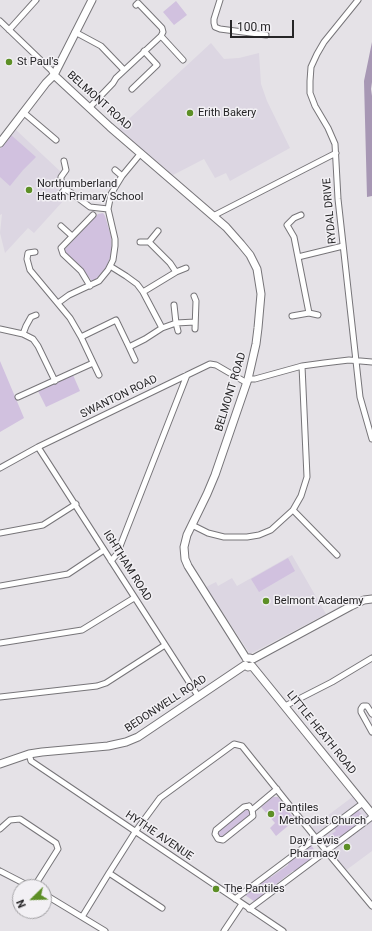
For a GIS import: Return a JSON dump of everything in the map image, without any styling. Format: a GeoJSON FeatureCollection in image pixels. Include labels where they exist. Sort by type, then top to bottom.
{"type":"FeatureCollection","features":[{"type":"Feature","properties":{"kind":"street"},"geometry":{"type":"LineString","coordinates":[[9,30],[36,0]]}},
{"type":"Feature","properties":{"kind":"street"},"geometry":{"type":"LineString","coordinates":[[1,140],[54,75],[92,0]]}},
{"type":"Feature","properties":{"kind":"street"},"geometry":{"type":"LineString","coordinates":[[220,0],[214,19],[215,26],[220,29],[266,35]]}},
{"type":"Feature","properties":{"kind":"street","name":"RYDAL DRIVE"},"geometry":{"type":"LineString","coordinates":[[358,0],[324,42],[317,54],[311,67],[310,93],[315,106],[329,130],[335,144],[338,199],[360,397],[372,438]]}},
{"type":"Feature","properties":{"kind":"street"},"geometry":{"type":"LineString","coordinates":[[89,108],[124,70],[161,36],[163,32],[162,28],[138,3],[136,5]]}},
{"type":"Feature","properties":{"kind":"street"},"geometry":{"type":"LineString","coordinates":[[0,22],[51,70],[54,75]]}},
{"type":"Feature","properties":{"kind":"street"},"geometry":{"type":"LineString","coordinates":[[75,32],[101,46],[124,70]]}},
{"type":"Feature","properties":{"kind":"street"},"geometry":{"type":"LineString","coordinates":[[161,36],[183,60]]}},
{"type":"Feature","properties":{"kind":"street"},"geometry":{"type":"LineString","coordinates":[[132,89],[157,65],[144,51]]}},
{"type":"Feature","properties":{"kind":"street","name":"BELMONT ROAD"},"geometry":{"type":"LineString","coordinates":[[54,75],[89,108],[213,216],[241,244],[250,255],[257,269],[261,294],[256,344],[248,381],[212,481],[185,542],[184,553],[185,560],[192,572],[249,662]]}},
{"type":"Feature","properties":{"kind":"street"},"geometry":{"type":"LineString","coordinates":[[23,112],[56,140]]}},
{"type":"Feature","properties":{"kind":"street"},"geometry":{"type":"LineString","coordinates":[[58,303],[69,295],[98,281],[110,266],[113,260],[115,239],[108,209],[112,201],[113,189],[141,153]]}},
{"type":"Feature","properties":{"kind":"street"},"geometry":{"type":"LineString","coordinates":[[213,216],[336,153]]}},
{"type":"Feature","properties":{"kind":"street"},"geometry":{"type":"LineString","coordinates":[[64,161],[66,170],[61,180],[65,189],[90,207],[108,209]]}},
{"type":"Feature","properties":{"kind":"street"},"geometry":{"type":"LineString","coordinates":[[115,170],[122,176]]}},
{"type":"Feature","properties":{"kind":"street"},"geometry":{"type":"LineString","coordinates":[[60,195],[65,189]]}},
{"type":"Feature","properties":{"kind":"street"},"geometry":{"type":"LineString","coordinates":[[90,286],[81,271],[63,254],[61,248],[92,215]]}},
{"type":"Feature","properties":{"kind":"street"},"geometry":{"type":"LineString","coordinates":[[301,215],[294,218],[287,225],[294,237],[309,313]]}},
{"type":"Feature","properties":{"kind":"street"},"geometry":{"type":"LineString","coordinates":[[61,226],[72,236]]}},
{"type":"Feature","properties":{"kind":"street"},"geometry":{"type":"LineString","coordinates":[[149,242],[158,231]]}},
{"type":"Feature","properties":{"kind":"street"},"geometry":{"type":"LineString","coordinates":[[140,242],[149,242],[167,258],[176,272]]}},
{"type":"Feature","properties":{"kind":"street"},"geometry":{"type":"LineString","coordinates":[[298,257],[343,246]]}},
{"type":"Feature","properties":{"kind":"street"},"geometry":{"type":"LineString","coordinates":[[35,252],[27,251],[30,270],[70,318],[99,375]]}},
{"type":"Feature","properties":{"kind":"street"},"geometry":{"type":"LineString","coordinates":[[110,266],[137,284],[143,292],[162,328]]}},
{"type":"Feature","properties":{"kind":"street"},"geometry":{"type":"LineString","coordinates":[[143,292],[176,272],[186,268]]}},
{"type":"Feature","properties":{"kind":"street"},"geometry":{"type":"LineString","coordinates":[[194,296],[196,300],[194,329]]}},
{"type":"Feature","properties":{"kind":"street"},"geometry":{"type":"LineString","coordinates":[[174,305],[178,331]]}},
{"type":"Feature","properties":{"kind":"street"},"geometry":{"type":"LineString","coordinates":[[292,316],[309,313],[318,315]]}},
{"type":"Feature","properties":{"kind":"street"},"geometry":{"type":"LineString","coordinates":[[24,334],[26,326],[32,315]]}},
{"type":"Feature","properties":{"kind":"street"},"geometry":{"type":"LineString","coordinates":[[81,337],[116,320],[135,360]]}},
{"type":"Feature","properties":{"kind":"street"},"geometry":{"type":"LineString","coordinates":[[129,347],[146,339],[162,328],[176,323],[195,322]]}},
{"type":"Feature","properties":{"kind":"street"},"geometry":{"type":"LineString","coordinates":[[0,329],[24,334],[33,339],[55,381]]}},
{"type":"Feature","properties":{"kind":"street"},"geometry":{"type":"LineString","coordinates":[[248,381],[302,366],[356,360],[372,362]]}},
{"type":"Feature","properties":{"kind":"street"},"geometry":{"type":"LineString","coordinates":[[18,397],[93,363]]}},
{"type":"Feature","properties":{"kind":"street","name":"SWANTON ROAD"},"geometry":{"type":"LineString","coordinates":[[0,468],[38,447],[210,364],[216,365],[248,381]]}},
{"type":"Feature","properties":{"kind":"street"},"geometry":{"type":"LineString","coordinates":[[192,525],[208,533],[224,537],[247,537],[259,535],[271,530],[293,510],[301,496],[307,477],[302,366]]}},
{"type":"Feature","properties":{"kind":"street"},"geometry":{"type":"LineString","coordinates":[[111,561],[117,554],[187,375]]}},
{"type":"Feature","properties":{"kind":"street","name":"IGHTHAM ROAD"},"geometry":{"type":"LineString","coordinates":[[38,447],[198,696]]}},
{"type":"Feature","properties":{"kind":"street"},"geometry":{"type":"LineString","coordinates":[[0,533],[43,525],[76,504]]}},
{"type":"Feature","properties":{"kind":"street"},"geometry":{"type":"LineString","coordinates":[[293,510],[337,555]]}},
{"type":"Feature","properties":{"kind":"street"},"geometry":{"type":"LineString","coordinates":[[0,586],[68,574],[104,550]]}},
{"type":"Feature","properties":{"kind":"street"},"geometry":{"type":"LineString","coordinates":[[0,643],[82,630],[134,598]]}},
{"type":"Feature","properties":{"kind":"street","name":"BEDONWELL ROAD"},"geometry":{"type":"LineString","coordinates":[[0,764],[29,754],[108,746],[126,742],[138,737],[249,662],[351,606],[364,600],[372,599]]}},
{"type":"Feature","properties":{"kind":"street"},"geometry":{"type":"LineString","coordinates":[[0,697],[97,686],[106,683],[165,645]]}},
{"type":"Feature","properties":{"kind":"street"},"geometry":{"type":"LineString","coordinates":[[285,706],[332,682],[372,658]]}},
{"type":"Feature","properties":{"kind":"street","name":"LITTLE HEATH ROAD"},"geometry":{"type":"LineString","coordinates":[[249,662],[371,813]]}},
{"type":"Feature","properties":{"kind":"street"},"geometry":{"type":"LineString","coordinates":[[372,714],[367,706],[361,708],[361,712],[372,732]]}},
{"type":"Feature","properties":{"kind":"street"},"geometry":{"type":"LineString","coordinates":[[82,917],[109,873],[160,798],[234,744],[242,746],[372,906]]}},
{"type":"Feature","properties":{"kind":"street","name":"HYTHE AVENUE"},"geometry":{"type":"LineString","coordinates":[[29,754],[31,761],[283,931]]}},
{"type":"Feature","properties":{"kind":"street"},"geometry":{"type":"LineString","coordinates":[[252,810],[277,789]]}},
{"type":"Feature","properties":{"kind":"street"},"geometry":{"type":"LineString","coordinates":[[235,899],[363,803]]}},
{"type":"Feature","properties":{"kind":"street"},"geometry":{"type":"LineString","coordinates":[[249,806],[252,810],[253,816],[223,840],[218,839],[215,834],[216,830],[244,807],[249,806]]}},
{"type":"Feature","properties":{"kind":"street"},"geometry":{"type":"LineString","coordinates":[[249,909],[327,852],[371,813]]}},
{"type":"Feature","properties":{"kind":"street"},"geometry":{"type":"LineString","coordinates":[[0,829],[10,820],[20,818],[56,844],[58,849],[38,879]]}},
{"type":"Feature","properties":{"kind":"street"},"geometry":{"type":"LineString","coordinates":[[0,870],[17,879]]}},
{"type":"Feature","properties":{"kind":"street"},"geometry":{"type":"LineString","coordinates":[[109,873],[162,908]]}},
{"type":"Feature","properties":{"kind":"street"},"geometry":{"type":"LineString","coordinates":[[52,899],[105,931]]}},
{"type":"Feature","properties":{"kind":"street"},"geometry":{"type":"LineString","coordinates":[[224,931],[242,904]]}},
{"type":"Feature","properties":{"kind":"shaded area"},"geometry":{"type":"Polygon","coordinates":[[[176,1],[187,15],[174,25],[163,12],[176,1]]]}},
{"type":"Feature","properties":{"kind":"shaded area"},"geometry":{"type":"Polygon","coordinates":[[[372,42],[372,196],[367,197],[364,81],[372,42]]]}},
{"type":"Feature","properties":{"kind":"shaded area"},"geometry":{"type":"Polygon","coordinates":[[[211,43],[224,59],[239,58],[259,53],[261,84],[267,101],[290,148],[230,181],[226,173],[215,178],[204,159],[173,175],[118,129],[211,43]]]}},
{"type":"Feature","properties":{"kind":"shaded area","name":"Northumberland Heath Primary School"},"geometry":{"type":"Polygon","coordinates":[[[15,129],[61,172],[58,175],[59,189],[57,192],[64,200],[34,233],[28,228],[5,253],[0,233],[2,214],[0,215],[0,148],[15,129]]]}},
{"type":"Feature","properties":{"kind":"shaded area"},"geometry":{"type":"Polygon","coordinates":[[[11,135],[36,157],[10,186],[0,177],[0,149],[11,135]]]}},
{"type":"Feature","properties":{"kind":"shaded area"},"geometry":{"type":"Polygon","coordinates":[[[103,213],[111,236],[112,252],[106,268],[94,281],[92,281],[81,267],[65,252],[65,249],[98,214],[103,213]]]}},
{"type":"Feature","properties":{"kind":"shaded area"},"geometry":{"type":"Polygon","coordinates":[[[0,361],[24,418],[0,432],[0,361]]]}},
{"type":"Feature","properties":{"kind":"shaded area"},"geometry":{"type":"Polygon","coordinates":[[[73,375],[80,391],[46,407],[38,391],[73,375]]]}},
{"type":"Feature","properties":{"kind":"shaded area","name":"Belmont Academy"},"geometry":{"type":"Polygon","coordinates":[[[292,555],[326,614],[250,654],[206,587],[216,582],[218,586],[232,578],[237,586],[292,555]]]}},
{"type":"Feature","properties":{"kind":"shaded area"},"geometry":{"type":"Polygon","coordinates":[[[288,558],[295,571],[259,592],[251,579],[288,558]]]}},
{"type":"Feature","properties":{"kind":"shaded area"},"geometry":{"type":"Polygon","coordinates":[[[355,795],[372,818],[372,851],[345,871],[311,828],[355,795]]]}},
{"type":"Feature","properties":{"kind":"shaded area"},"geometry":{"type":"Polygon","coordinates":[[[273,797],[278,797],[295,820],[276,836],[270,828],[275,823],[261,807],[273,797]]]}},
{"type":"Feature","properties":{"kind":"shaded area"},"geometry":{"type":"Polygon","coordinates":[[[249,806],[253,816],[223,840],[218,839],[216,830],[249,806]]]}},
{"type":"Feature","properties":{"kind":"shaded area"},"geometry":{"type":"Polygon","coordinates":[[[358,810],[365,819],[341,838],[339,835],[330,842],[326,838],[336,831],[334,828],[358,810]]]}},
{"type":"Feature","properties":{"kind":"shaded area"},"geometry":{"type":"Polygon","coordinates":[[[311,845],[318,855],[297,871],[293,871],[255,902],[245,895],[268,877],[271,877],[288,865],[289,861],[311,845]]]}},
{"type":"Feature","properties":{"kind":"place","name":"St Paul's"},"geometry":{"type":"Point","coordinates":[9,62]}},
{"type":"Feature","properties":{"kind":"place","name":"Erith Bakery"},"geometry":{"type":"Point","coordinates":[190,113]}},
{"type":"Feature","properties":{"kind":"place","name":"Northumberland Heath Primary School"},"geometry":{"type":"Point","coordinates":[29,190]}},
{"type":"Feature","properties":{"kind":"place","name":"Belmont Academy"},"geometry":{"type":"Point","coordinates":[266,601]}},
{"type":"Feature","properties":{"kind":"place","name":"Pantiles Methodist Church"},"geometry":{"type":"Point","coordinates":[271,814]}},
{"type":"Feature","properties":{"kind":"place","name":"Day Lewis Pharmacy"},"geometry":{"type":"Point","coordinates":[347,847]}},
{"type":"Feature","properties":{"kind":"place","name":"The Pantiles"},"geometry":{"type":"Point","coordinates":[216,889]}}]}
